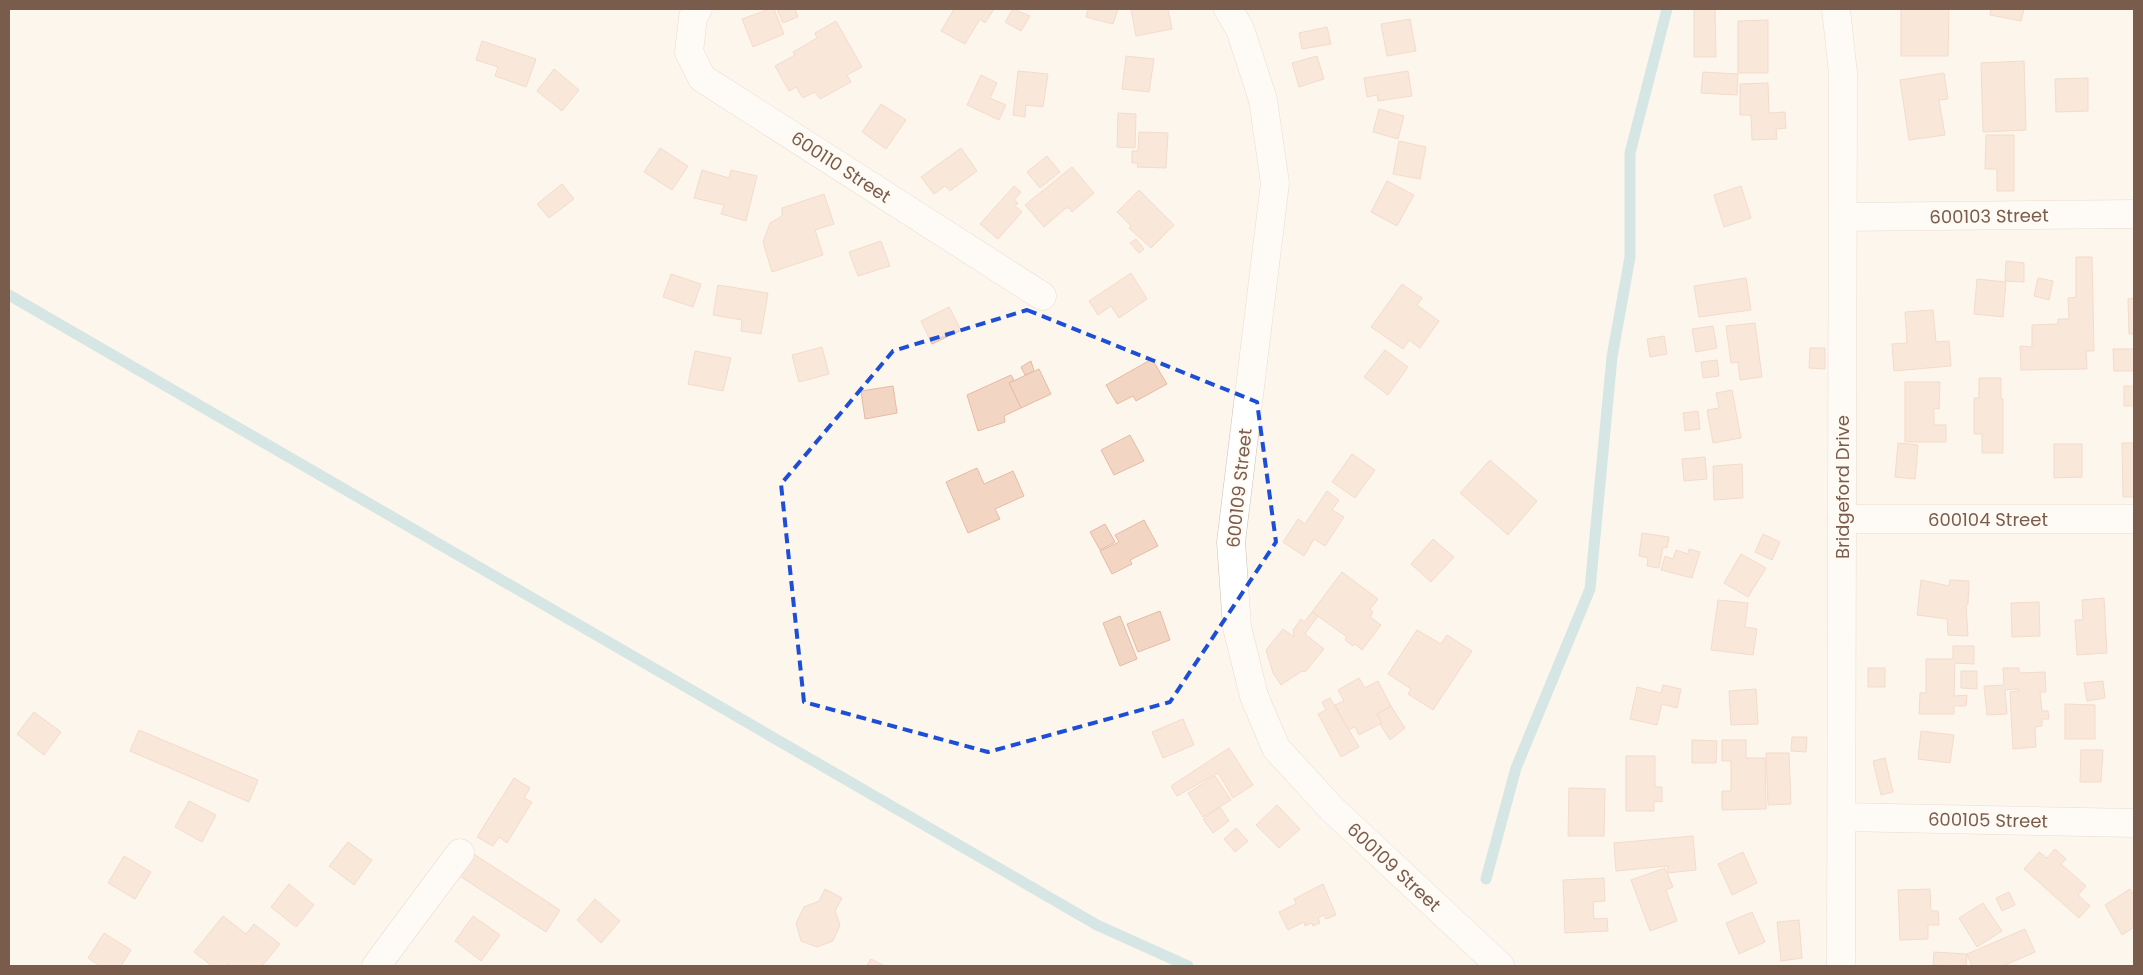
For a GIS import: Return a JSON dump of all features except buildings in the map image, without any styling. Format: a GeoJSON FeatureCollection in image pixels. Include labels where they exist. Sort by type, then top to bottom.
{"type":"FeatureCollection","features":[{"type":"Feature","properties":{"kind":"street","name":"600110 Street"},"geometry":{"type":"LineString","coordinates":[[698,9],[693,17],[689,52],[702,78],[1042,296]]}},
{"type":"Feature","properties":{"kind":"street","name":"600109 Street"},"geometry":{"type":"LineString","coordinates":[[1228,9],[1240,29],[1263,100],[1275,183],[1231,542],[1237,627],[1254,696],[1276,748],[1332,809],[1500,966]]}},
{"type":"Feature","properties":{"kind":"street","name":"Bridgeford Drive"},"geometry":{"type":"LineString","coordinates":[[1836,9],[1843,73],[1841,966]]}},
{"type":"Feature","properties":{"kind":"street","name":"600103 Street"},"geometry":{"type":"LineString","coordinates":[[1843,217],[2134,214]]}},
{"type":"Feature","properties":{"kind":"street","name":"600104 Street"},"geometry":{"type":"LineString","coordinates":[[1842,519],[2134,519]]}},
{"type":"Feature","properties":{"kind":"street","name":"600105 Street"},"geometry":{"type":"LineString","coordinates":[[1842,817],[2134,823]]}},
{"type":"Feature","properties":{"kind":"street"},"geometry":{"type":"LineString","coordinates":[[376,966],[460,852]]}},
{"type":"Feature","properties":{"kind":"highlighted area"},"geometry":{"type":"Polygon","coordinates":[[[1027,310],[1257,402],[1276,542],[1170,702],[988,752],[804,702],[781,484],[893,351],[1027,310]]]}},
{"type":"Feature","properties":{"kind":"waterway"},"geometry":{"type":"LineString","coordinates":[[1486,879],[1516,768],[1590,589],[1612,357],[1630,257],[1630,153],[1667,9]]}},
{"type":"Feature","properties":{"kind":"waterway"},"geometry":{"type":"LineString","coordinates":[[9,295],[1097,925],[1188,966]]}}]}
